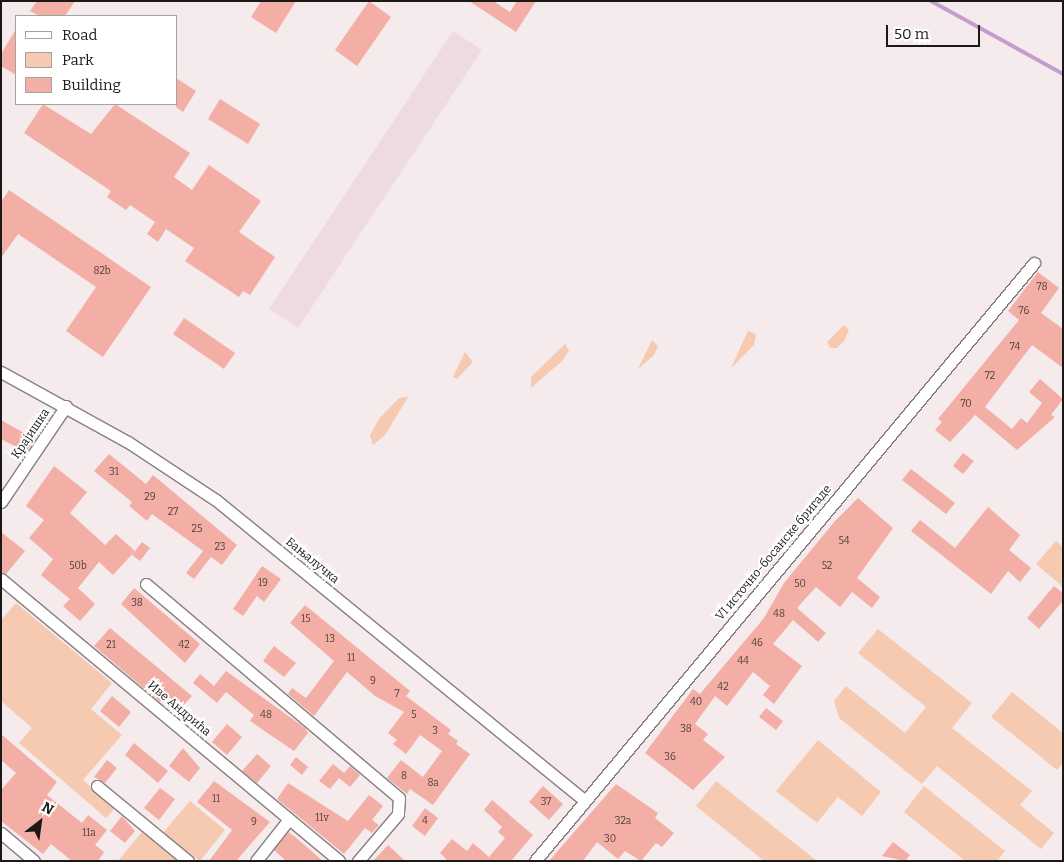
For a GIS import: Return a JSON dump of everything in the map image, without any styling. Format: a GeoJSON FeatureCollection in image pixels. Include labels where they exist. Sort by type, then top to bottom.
{"type":"FeatureCollection","features":[{"type":"Feature","properties":{"kind":"street","name":"VI источно-босанске бригаде"},"geometry":{"type":"LineString","coordinates":[[535,861],[1034,263]]}},
{"type":"Feature","properties":{"kind":"street","name":"Бањалучка"},"geometry":{"type":"LineString","coordinates":[[1,372],[66,406],[216,500],[586,801]]}},
{"type":"Feature","properties":{"kind":"street","name":"Крајишка"},"geometry":{"type":"LineString","coordinates":[[1,502],[66,406]]}},
{"type":"Feature","properties":{"kind":"street","name":"Иве Андрића"},"geometry":{"type":"LineString","coordinates":[[1,579],[339,861]]}},
{"type":"Feature","properties":{"kind":"street"},"geometry":{"type":"LineString","coordinates":[[146,584],[399,798],[398,814],[358,861]]}},
{"type":"Feature","properties":{"kind":"street"},"geometry":{"type":"LineString","coordinates":[[97,786],[188,861]]}},
{"type":"Feature","properties":{"kind":"street"},"geometry":{"type":"LineString","coordinates":[[256,861],[289,820]]}},
{"type":"Feature","properties":{"kind":"street"},"geometry":{"type":"LineString","coordinates":[[1,833],[34,861]]}},
{"type":"Feature","properties":{"kind":"shaded area"},"geometry":{"type":"Polygon","coordinates":[[[453,31],[482,50],[298,328],[269,309],[453,31]]]}},
{"type":"Feature","properties":{"kind":"green space"},"geometry":{"type":"Polygon","coordinates":[[[844,325],[849,330],[844,341],[837,348],[830,348],[827,342],[844,325]]]}},
{"type":"Feature","properties":{"kind":"green space"},"geometry":{"type":"Polygon","coordinates":[[[748,331],[756,334],[754,345],[731,368],[748,331]]]}},
{"type":"Feature","properties":{"kind":"green space"},"geometry":{"type":"Polygon","coordinates":[[[652,340],[658,346],[654,355],[638,369],[652,340]]]}},
{"type":"Feature","properties":{"kind":"green space"},"geometry":{"type":"Polygon","coordinates":[[[565,344],[569,351],[562,361],[531,388],[531,377],[565,344]]]}},
{"type":"Feature","properties":{"kind":"green space"},"geometry":{"type":"Polygon","coordinates":[[[465,352],[473,362],[457,379],[453,377],[465,352]]]}},
{"type":"Feature","properties":{"kind":"green space"},"geometry":{"type":"Polygon","coordinates":[[[408,397],[385,435],[373,445],[370,435],[379,419],[399,398],[408,397]]]}},
{"type":"Feature","properties":{"kind":"green space"},"geometry":{"type":"Polygon","coordinates":[[[1056,541],[1063,547],[1063,587],[1036,564],[1056,541]]]}},
{"type":"Feature","properties":{"kind":"green space"},"geometry":{"type":"Polygon","coordinates":[[[16,603],[112,683],[91,709],[122,735],[83,780],[115,808],[106,818],[19,743],[32,728],[1,701],[1,620],[16,603]]]}},
{"type":"Feature","properties":{"kind":"green space"},"geometry":{"type":"Polygon","coordinates":[[[878,629],[972,703],[952,728],[1032,791],[1020,805],[1054,833],[1041,849],[937,766],[922,784],[839,718],[834,701],[846,686],[905,733],[926,707],[858,653],[878,629]]]}},
{"type":"Feature","properties":{"kind":"green space"},"geometry":{"type":"Polygon","coordinates":[[[1012,692],[1063,733],[1063,763],[1057,770],[991,717],[1012,692]]]}},
{"type":"Feature","properties":{"kind":"green space"},"geometry":{"type":"Polygon","coordinates":[[[818,740],[881,792],[862,816],[838,797],[817,823],[776,791],[818,740]]]}},
{"type":"Feature","properties":{"kind":"green space"},"geometry":{"type":"Polygon","coordinates":[[[716,781],[817,861],[764,861],[696,806],[716,781]]]}},
{"type":"Feature","properties":{"kind":"green space"},"geometry":{"type":"Polygon","coordinates":[[[924,786],[1005,851],[997,861],[965,861],[904,812],[924,786]]]}},
{"type":"Feature","properties":{"kind":"green space"},"geometry":{"type":"Polygon","coordinates":[[[190,801],[225,830],[200,861],[162,834],[190,801]]]}},
{"type":"Feature","properties":{"kind":"green space"},"geometry":{"type":"Polygon","coordinates":[[[145,828],[185,861],[118,861],[145,828]]]}},
{"type":"Feature","properties":{"kind":"building"},"geometry":{"type":"Polygon","coordinates":[[[37,1],[75,1],[66,15],[37,15],[30,11],[37,1]]]}},
{"type":"Feature","properties":{"kind":"building"},"geometry":{"type":"Polygon","coordinates":[[[261,1],[296,1],[276,33],[251,17],[261,1]]]}},
{"type":"Feature","properties":{"kind":"building"},"geometry":{"type":"Polygon","coordinates":[[[369,1],[391,17],[357,66],[335,50],[369,1]]]}},
{"type":"Feature","properties":{"kind":"building"},"geometry":{"type":"Polygon","coordinates":[[[469,1],[493,1],[510,12],[517,1],[536,1],[516,32],[469,1]]]}},
{"type":"Feature","properties":{"kind":"building"},"geometry":{"type":"Polygon","coordinates":[[[15,31],[15,74],[1,66],[1,54],[15,31]]]}},
{"type":"Feature","properties":{"kind":"building"},"geometry":{"type":"Polygon","coordinates":[[[178,79],[196,91],[183,112],[176,107],[178,105],[178,79]]]}},
{"type":"Feature","properties":{"kind":"building"},"geometry":{"type":"Polygon","coordinates":[[[220,99],[260,124],[248,144],[208,119],[220,99]]]}},
{"type":"Feature","properties":{"kind":"building"},"geometry":{"type":"Polygon","coordinates":[[[42,105],[91,134],[114,105],[117,105],[190,153],[174,177],[192,190],[209,165],[261,201],[239,232],[275,257],[250,295],[243,291],[239,297],[185,261],[194,248],[166,229],[158,242],[147,234],[155,222],[130,205],[126,210],[107,197],[111,191],[24,133],[42,105]]]}},
{"type":"Feature","properties":{"kind":"building"},"geometry":{"type":"Polygon","coordinates":[[[9,190],[151,287],[103,357],[66,331],[96,287],[18,234],[1,258],[1,202],[9,190]]]}},
{"type":"Feature","properties":{"kind":"building"},"geometry":{"type":"Polygon","coordinates":[[[1038,272],[1059,288],[1041,313],[1063,329],[1063,368],[1032,345],[985,407],[1012,429],[1021,418],[1027,423],[1042,403],[1029,392],[1040,379],[1063,399],[1051,415],[1055,417],[1017,450],[975,415],[950,442],[935,430],[942,422],[938,419],[1019,320],[1008,311],[1038,272]]]}},
{"type":"Feature","properties":{"kind":"building"},"geometry":{"type":"Polygon","coordinates":[[[184,318],[235,353],[224,369],[173,334],[184,318]]]}},
{"type":"Feature","properties":{"kind":"building"},"geometry":{"type":"Polygon","coordinates":[[[1,420],[35,439],[26,452],[1,439],[1,420]]]}},
{"type":"Feature","properties":{"kind":"building"},"geometry":{"type":"Polygon","coordinates":[[[963,453],[974,461],[963,474],[953,466],[963,453]]]}},
{"type":"Feature","properties":{"kind":"building"},"geometry":{"type":"Polygon","coordinates":[[[109,454],[146,484],[153,475],[237,545],[222,565],[211,557],[194,579],[186,573],[203,551],[152,514],[147,521],[129,506],[132,502],[94,471],[109,454]]]}},
{"type":"Feature","properties":{"kind":"building"},"geometry":{"type":"Polygon","coordinates":[[[54,466],[87,492],[70,513],[105,545],[116,534],[135,551],[113,575],[99,562],[78,588],[95,604],[80,621],[63,606],[70,599],[41,575],[53,559],[29,538],[44,520],[26,506],[54,466]]]}},
{"type":"Feature","properties":{"kind":"building"},"geometry":{"type":"Polygon","coordinates":[[[911,469],[955,503],[946,514],[902,480],[911,469]]]}},
{"type":"Feature","properties":{"kind":"building"},"geometry":{"type":"Polygon","coordinates":[[[858,498],[893,528],[857,578],[880,597],[872,608],[852,592],[840,607],[816,587],[797,608],[826,633],[818,642],[793,620],[773,644],[802,666],[774,704],[763,695],[770,686],[753,672],[727,706],[715,696],[695,724],[708,734],[703,740],[725,757],[693,790],[645,753],[693,689],[700,694],[764,618],[784,583],[835,521],[858,498]]]}},
{"type":"Feature","properties":{"kind":"building"},"geometry":{"type":"Polygon","coordinates":[[[988,507],[1020,535],[1009,550],[1031,568],[1020,582],[1008,571],[991,594],[911,531],[920,520],[955,548],[988,507]]]}},
{"type":"Feature","properties":{"kind":"building"},"geometry":{"type":"Polygon","coordinates":[[[1,532],[25,551],[6,574],[1,572],[1,532]]]}},
{"type":"Feature","properties":{"kind":"building"},"geometry":{"type":"Polygon","coordinates":[[[142,542],[150,548],[140,561],[132,555],[142,542]]]}},
{"type":"Feature","properties":{"kind":"building"},"geometry":{"type":"Polygon","coordinates":[[[262,566],[281,579],[264,602],[257,596],[243,616],[233,609],[262,566]]]}},
{"type":"Feature","properties":{"kind":"building"},"geometry":{"type":"Polygon","coordinates":[[[1054,586],[1063,593],[1063,601],[1039,629],[1027,618],[1054,586]]]}},
{"type":"Feature","properties":{"kind":"building"},"geometry":{"type":"Polygon","coordinates":[[[134,588],[200,644],[185,663],[121,604],[134,588]]]}},
{"type":"Feature","properties":{"kind":"building"},"geometry":{"type":"Polygon","coordinates":[[[305,605],[410,691],[406,696],[451,730],[448,734],[458,741],[456,744],[470,754],[433,805],[410,789],[407,794],[387,778],[401,760],[423,777],[442,751],[420,735],[406,754],[393,744],[397,740],[388,733],[404,712],[375,696],[347,672],[314,716],[288,694],[292,688],[306,698],[334,661],[290,623],[305,605]]]}},
{"type":"Feature","properties":{"kind":"building"},"geometry":{"type":"Polygon","coordinates":[[[110,628],[192,696],[179,710],[164,697],[160,702],[94,646],[110,628]]]}},
{"type":"Feature","properties":{"kind":"building"},"geometry":{"type":"Polygon","coordinates":[[[274,646],[296,663],[284,677],[263,661],[274,646]]]}},
{"type":"Feature","properties":{"kind":"building"},"geometry":{"type":"Polygon","coordinates":[[[226,671],[305,728],[308,733],[294,751],[250,721],[254,715],[226,692],[217,703],[193,683],[200,674],[214,686],[226,671]]]}},
{"type":"Feature","properties":{"kind":"building"},"geometry":{"type":"Polygon","coordinates":[[[112,696],[131,712],[119,727],[100,711],[112,696]]]}},
{"type":"Feature","properties":{"kind":"building"},"geometry":{"type":"Polygon","coordinates":[[[766,708],[783,721],[776,730],[759,717],[766,708]]]}},
{"type":"Feature","properties":{"kind":"building"},"geometry":{"type":"Polygon","coordinates":[[[227,724],[242,737],[227,755],[212,742],[227,724]]]}},
{"type":"Feature","properties":{"kind":"building"},"geometry":{"type":"Polygon","coordinates":[[[1,734],[57,782],[47,795],[82,823],[88,815],[107,830],[95,845],[104,852],[98,861],[72,861],[51,844],[43,854],[1,821],[1,790],[16,773],[1,760],[1,734]]]}},
{"type":"Feature","properties":{"kind":"building"},"geometry":{"type":"Polygon","coordinates":[[[134,743],[168,771],[158,783],[125,755],[134,743]]]}},
{"type":"Feature","properties":{"kind":"building"},"geometry":{"type":"Polygon","coordinates":[[[183,748],[200,768],[189,782],[169,766],[183,748]]]}},
{"type":"Feature","properties":{"kind":"building"},"geometry":{"type":"Polygon","coordinates":[[[257,754],[271,766],[257,783],[242,771],[257,754]]]}},
{"type":"Feature","properties":{"kind":"building"},"geometry":{"type":"Polygon","coordinates":[[[296,757],[308,767],[302,775],[290,765],[296,757]]]}},
{"type":"Feature","properties":{"kind":"building"},"geometry":{"type":"Polygon","coordinates":[[[107,760],[117,768],[105,783],[94,777],[107,760]]]}},
{"type":"Feature","properties":{"kind":"building"},"geometry":{"type":"Polygon","coordinates":[[[333,764],[344,773],[350,766],[360,775],[350,787],[339,778],[330,789],[319,781],[333,764]]]}},
{"type":"Feature","properties":{"kind":"building"},"geometry":{"type":"Polygon","coordinates":[[[214,781],[270,822],[236,861],[209,861],[232,830],[197,802],[214,781]]]}},
{"type":"Feature","properties":{"kind":"building"},"geometry":{"type":"Polygon","coordinates":[[[288,783],[348,821],[369,795],[383,806],[372,820],[379,825],[372,833],[365,828],[344,854],[277,799],[288,783]]]}},
{"type":"Feature","properties":{"kind":"building"},"geometry":{"type":"Polygon","coordinates":[[[616,784],[658,813],[655,818],[674,833],[662,847],[656,843],[641,861],[625,851],[618,859],[597,842],[583,861],[549,861],[616,784]]]}},
{"type":"Feature","properties":{"kind":"building"},"geometry":{"type":"Polygon","coordinates":[[[543,786],[563,804],[549,820],[529,802],[543,786]]]}},
{"type":"Feature","properties":{"kind":"building"},"geometry":{"type":"Polygon","coordinates":[[[160,788],[175,799],[159,820],[144,808],[160,788]]]}},
{"type":"Feature","properties":{"kind":"building"},"geometry":{"type":"Polygon","coordinates":[[[492,800],[533,835],[511,861],[448,861],[440,853],[452,839],[467,851],[473,843],[489,857],[505,838],[498,832],[502,827],[484,810],[492,800]]]}},
{"type":"Feature","properties":{"kind":"building"},"geometry":{"type":"Polygon","coordinates":[[[425,808],[438,818],[425,836],[412,826],[425,808]]]}},
{"type":"Feature","properties":{"kind":"building"},"geometry":{"type":"Polygon","coordinates":[[[122,816],[135,831],[125,843],[110,831],[122,816]]]}},
{"type":"Feature","properties":{"kind":"building"},"geometry":{"type":"Polygon","coordinates":[[[288,832],[323,861],[286,861],[274,850],[288,832]]]}},
{"type":"Feature","properties":{"kind":"building"},"geometry":{"type":"Polygon","coordinates":[[[893,842],[910,855],[905,861],[882,856],[893,842]]]}},
{"type":"Feature","properties":{"kind":"building"},"geometry":{"type":"Polygon","coordinates":[[[388,845],[405,861],[373,861],[388,845]]]}},
{"type":"Feature","properties":{"kind":"waterway"},"geometry":{"type":"LineString","coordinates":[[931,1],[1063,74]]}}]}
